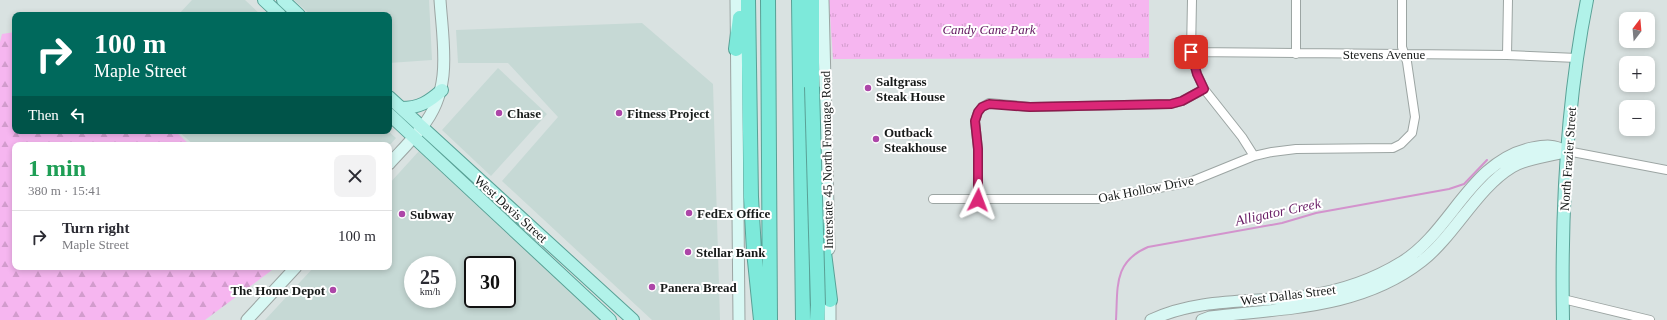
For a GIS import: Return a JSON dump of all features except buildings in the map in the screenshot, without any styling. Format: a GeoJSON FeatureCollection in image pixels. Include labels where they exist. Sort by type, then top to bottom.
{"type":"FeatureCollection","features":[{"type":"Feature","properties":{"kind":"highway"},"geometry":{"type":"LineString","coordinates":[[736,49],[740,30],[740,0]]}},
{"type":"Feature","properties":{"kind":"highway"},"geometry":{"type":"LineString","coordinates":[[748,0],[751,197],[754,251],[761,320]]}},
{"type":"Feature","properties":{"kind":"highway"},"geometry":{"type":"LineString","coordinates":[[768,0],[770,320]]}},
{"type":"Feature","properties":{"kind":"highway"},"geometry":{"type":"LineString","coordinates":[[799,0],[824,303]]}},
{"type":"Feature","properties":{"kind":"highway"},"geometry":{"type":"LineString","coordinates":[[799,0],[802,320]]}},
{"type":"Feature","properties":{"kind":"highway"},"geometry":{"type":"LineString","coordinates":[[812,0],[812,87],[824,303],[817,320]]}},
{"type":"Feature","properties":{"kind":"main road"},"geometry":{"type":"LineString","coordinates":[[264,0],[277,12]]}},
{"type":"Feature","properties":{"kind":"main road"},"geometry":{"type":"LineString","coordinates":[[283,0],[296,12]]}},
{"type":"Feature","properties":{"kind":"main road","name":"North Frazier Street"},"geometry":{"type":"LineString","coordinates":[[1563,320],[1565,174],[1577,58],[1587,0]]}},
{"type":"Feature","properties":{"kind":"main road"},"geometry":{"type":"LineString","coordinates":[[401,108],[425,104],[442,90]]}},
{"type":"Feature","properties":{"kind":"main road","name":"West Davis Street"},"geometry":{"type":"LineString","coordinates":[[392,100],[633,320]]}},
{"type":"Feature","properties":{"kind":"main road","name":"West Davis Street"},"geometry":{"type":"LineString","coordinates":[[392,117],[610,320]]}},
{"type":"Feature","properties":{"kind":"street"},"geometry":{"type":"LineString","coordinates":[[392,160],[422,128],[431,114],[442,90],[444,64],[440,0]]}},
{"type":"Feature","properties":{"kind":"street"},"geometry":{"type":"LineString","coordinates":[[736,0],[739,320]]}},
{"type":"Feature","properties":{"kind":"street","name":"Interstate 45 North Frontage Road"},"geometry":{"type":"LineString","coordinates":[[823,0],[824,303],[830,320]]}},
{"type":"Feature","properties":{"kind":"street"},"geometry":{"type":"LineString","coordinates":[[1192,0],[1191,52],[1197,74],[1204,89],[1242,137],[1254,156]]}},
{"type":"Feature","properties":{"kind":"street"},"geometry":{"type":"LineString","coordinates":[[1296,0],[1296,54]]}},
{"type":"Feature","properties":{"kind":"street","name":"Oak Hollow Drive"},"geometry":{"type":"LineString","coordinates":[[933,199],[1102,199],[1190,182],[1254,156],[1272,152],[1296,149],[1393,148],[1401,144],[1412,133],[1415,117],[1407,62],[1402,46],[1402,0]]}},
{"type":"Feature","properties":{"kind":"street"},"geometry":{"type":"LineString","coordinates":[[1507,55],[1508,0]]}},
{"type":"Feature","properties":{"kind":"street","name":"Stevens Avenue"},"geometry":{"type":"LineString","coordinates":[[1191,52],[1507,55],[1562,56],[1577,58]]}},
{"type":"Feature","properties":{"kind":"street"},"geometry":{"type":"LineString","coordinates":[[978,200],[978,149],[975,121],[978,112],[982,107],[989,104],[1030,107],[1171,104],[1182,101],[1204,89]]}},
{"type":"Feature","properties":{"kind":"street","name":"West Dallas Street"},"geometry":{"type":"LineString","coordinates":[[1151,320],[1172,312],[1219,303],[1321,304],[1354,290],[1377,275],[1404,261],[1421,247],[1442,225],[1486,172],[1499,161],[1525,150],[1554,145],[1567,151],[1667,170]]}},
{"type":"Feature","properties":{"kind":"street","name":"West Dallas Street"},"geometry":{"type":"LineString","coordinates":[[1354,290],[1376,288],[1404,274],[1421,262],[1435,250],[1485,191],[1508,169],[1522,162],[1567,151]]}},
{"type":"Feature","properties":{"kind":"street"},"geometry":{"type":"LineString","coordinates":[[1442,225],[1451,232]]}},
{"type":"Feature","properties":{"kind":"street"},"geometry":{"type":"LineString","coordinates":[[1376,288],[1378,281],[1398,269],[1404,261]]}},
{"type":"Feature","properties":{"kind":"street"},"geometry":{"type":"LineString","coordinates":[[247,320],[293,270]]}},
{"type":"Feature","properties":{"kind":"street"},"geometry":{"type":"LineString","coordinates":[[1563,299],[1650,320]]}},
{"type":"Feature","properties":{"kind":"street","name":"West Dallas Street"},"geometry":{"type":"LineString","coordinates":[[1201,320],[1210,317],[1291,303]]}},
{"type":"Feature","properties":{"kind":"street"},"geometry":{"type":"LineString","coordinates":[[1194,307],[1201,320]]}},
{"type":"Feature","properties":{"kind":"shaded area"},"geometry":{"type":"Polygon","coordinates":[[[192,0],[245,0],[258,12],[181,12],[192,0]]]}},
{"type":"Feature","properties":{"kind":"shaded area"},"geometry":{"type":"Polygon","coordinates":[[[294,0],[429,0],[432,60],[392,63],[392,12],[308,12],[294,0]]]}},
{"type":"Feature","properties":{"kind":"shaded area"},"geometry":{"type":"Polygon","coordinates":[[[642,23],[713,84],[720,320],[652,320],[502,181],[558,117],[508,63],[458,63],[456,30],[642,23]]]}},
{"type":"Feature","properties":{"kind":"shaded area"},"geometry":{"type":"Polygon","coordinates":[[[498,68],[547,114],[491,176],[442,130],[498,68]]]}},
{"type":"Feature","properties":{"kind":"shaded area"},"geometry":{"type":"Polygon","coordinates":[[[181,134],[391,134],[396,138],[392,143],[191,142],[181,134]]]}},
{"type":"Feature","properties":{"kind":"shaded area"},"geometry":{"type":"Polygon","coordinates":[[[419,151],[603,320],[265,320],[311,270],[392,270],[392,181],[419,151]]]}},
{"type":"Feature","properties":{"kind":"green space","name":"Candy Cane Park"},"geometry":{"type":"Polygon","coordinates":[[[829,0],[1149,0],[1149,58],[833,59],[829,0]]]}},
{"type":"Feature","properties":{"kind":"green space"},"geometry":{"type":"Polygon","coordinates":[[[12,32],[12,134],[178,134],[187,142],[12,142],[12,270],[272,270],[205,320],[0,320],[0,42],[2,34],[12,32]]]}},
{"type":"Feature","properties":{"kind":"waterway","name":"Alligator Creek"},"geometry":{"type":"LineString","coordinates":[[1116,320],[1118,286],[1123,268],[1137,253],[1148,247],[1282,223],[1316,213],[1449,189],[1464,184],[1487,160]]}},
{"type":"Feature","properties":{"kind":"place","name":"Saltgrass Steak House"},"geometry":{"type":"Point","coordinates":[868,88]}},
{"type":"Feature","properties":{"kind":"place","name":"Chase"},"geometry":{"type":"Point","coordinates":[499,113]}},
{"type":"Feature","properties":{"kind":"place","name":"Fitness Project"},"geometry":{"type":"Point","coordinates":[619,113]}},
{"type":"Feature","properties":{"kind":"place","name":"Outback Steakhouse"},"geometry":{"type":"Point","coordinates":[876,139]}},
{"type":"Feature","properties":{"kind":"place","name":"FedEx Office"},"geometry":{"type":"Point","coordinates":[689,213]}},
{"type":"Feature","properties":{"kind":"place","name":"Subway"},"geometry":{"type":"Point","coordinates":[402,214]}},
{"type":"Feature","properties":{"kind":"place","name":"Stellar Bank"},"geometry":{"type":"Point","coordinates":[688,252]}},
{"type":"Feature","properties":{"kind":"place","name":"Panera Bread"},"geometry":{"type":"Point","coordinates":[652,287]}},
{"type":"Feature","properties":{"kind":"place","name":"The Home Depot"},"geometry":{"type":"Point","coordinates":[333,290]}},
{"type":"Feature","properties":{"kind":"route"},"geometry":{"type":"LineString","coordinates":[[978,200],[978,149],[975,121],[978,112],[982,107],[989,104],[1030,107],[1171,104],[1182,101],[1204,89],[1193,64],[1191,52]]}}]}
